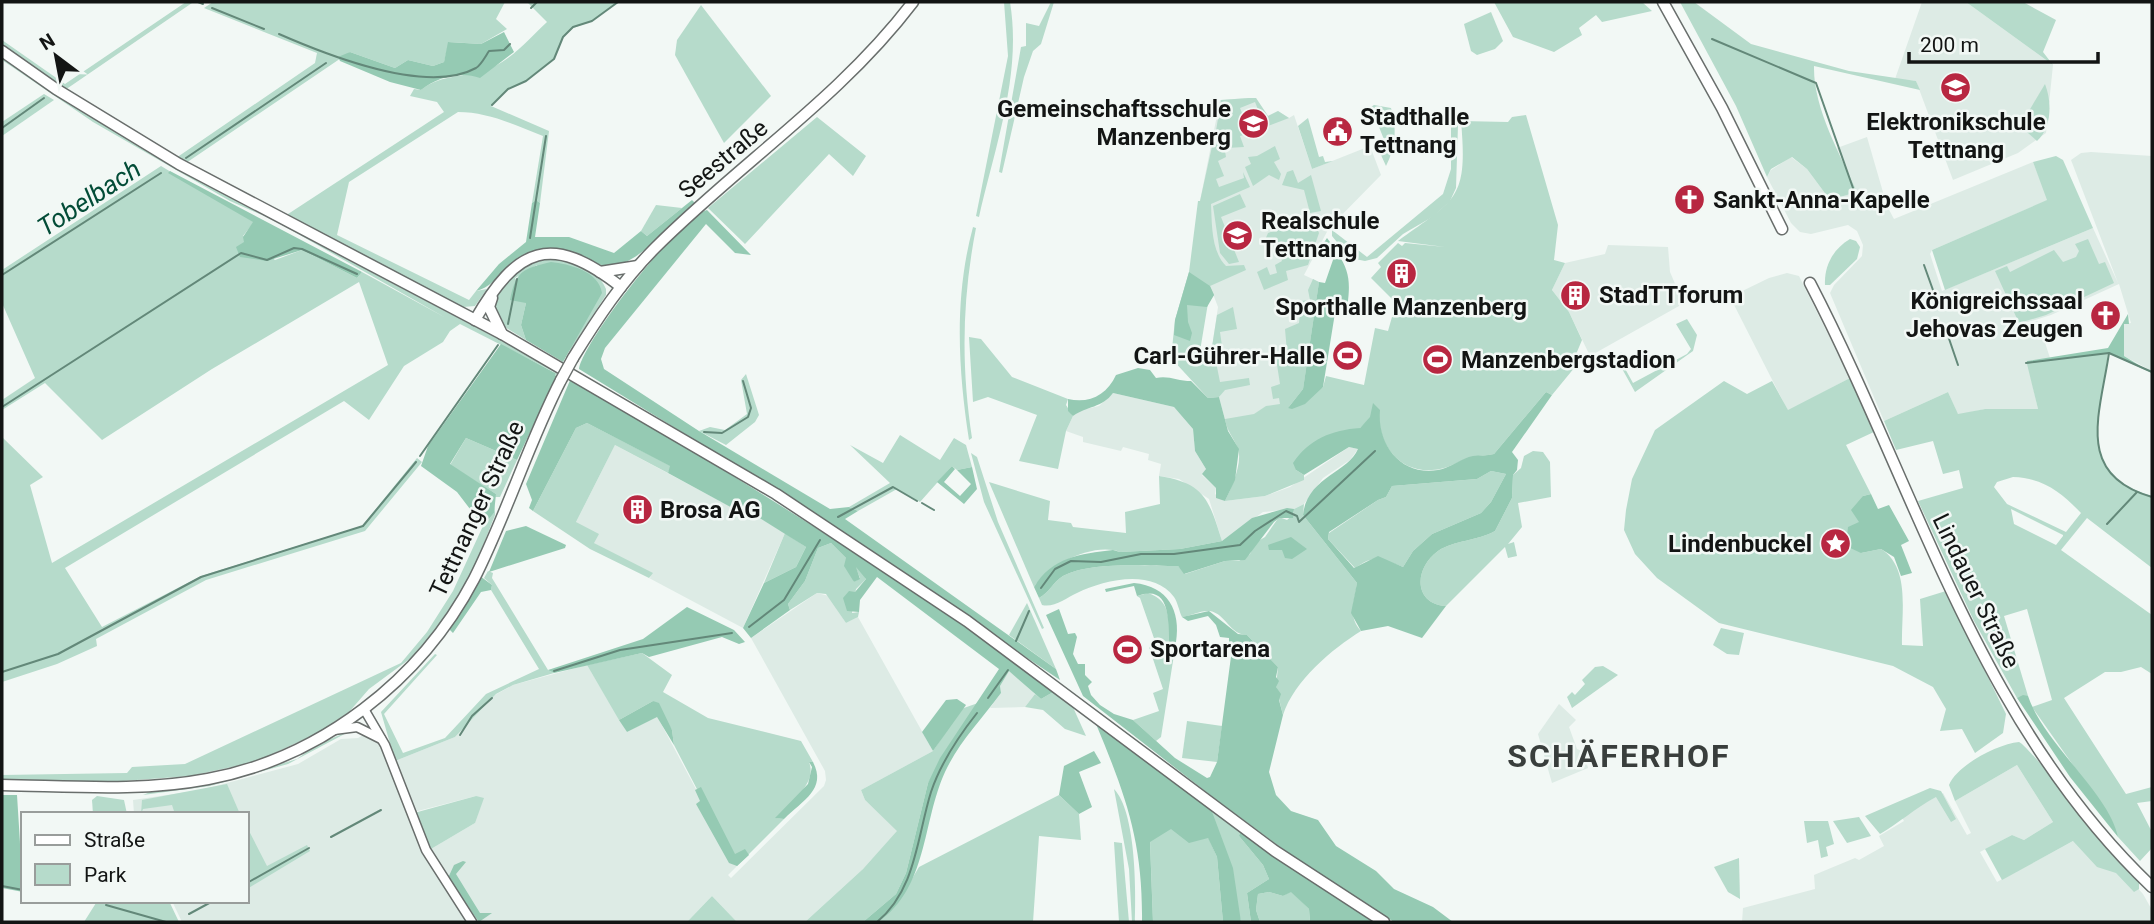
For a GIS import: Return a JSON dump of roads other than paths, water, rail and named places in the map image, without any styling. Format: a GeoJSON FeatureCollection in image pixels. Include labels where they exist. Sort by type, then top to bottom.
{"type":"FeatureCollection","features":[{"type":"Feature","properties":{"kind":"main road","name":"Seestraße"},"geometry":{"type":"LineString","coordinates":[[573,358],[639,265],[683,221],[833,91],[913,2]]}},
{"type":"Feature","properties":{"kind":"main road"},"geometry":{"type":"LineString","coordinates":[[1663,2],[1722,108],[1782,229]]}},
{"type":"Feature","properties":{"kind":"main road"},"geometry":{"type":"LineString","coordinates":[[2,51],[56,89],[179,164],[502,334],[654,420],[776,494],[876,559],[1045,677],[1275,851],[1384,922]]}},
{"type":"Feature","properties":{"kind":"main road"},"geometry":{"type":"LineString","coordinates":[[475,320],[511,268],[537,255],[565,255],[600,272],[621,287]]}},
{"type":"Feature","properties":{"kind":"main road"},"geometry":{"type":"LineString","coordinates":[[600,272],[639,265]]}},
{"type":"Feature","properties":{"kind":"main road","name":"Lindauer Straße"},"geometry":{"type":"LineString","coordinates":[[1810,283],[1949,590],[2008,703],[2072,796],[2152,887]]}},
{"type":"Feature","properties":{"kind":"main road"},"geometry":{"type":"LineString","coordinates":[[491,294],[489,307],[502,334]]}},
{"type":"Feature","properties":{"kind":"main road","name":"Tettnanger Straße"},"geometry":{"type":"LineString","coordinates":[[2,785],[131,786],[208,779],[273,760],[331,731],[364,709],[422,653],[458,606],[479,567],[573,358]]}},
{"type":"Feature","properties":{"kind":"street"},"geometry":{"type":"LineString","coordinates":[[364,709],[382,740],[426,850],[472,922]]}},
{"type":"Feature","properties":{"kind":"street"},"geometry":{"type":"LineString","coordinates":[[331,731],[357,727],[382,740]]}},
{"type":"Feature","properties":{"kind":"waterway"},"geometry":{"type":"LineString","coordinates":[[198,2],[203,4]]}},
{"type":"Feature","properties":{"kind":"waterway","name":"Tobelbach"},"geometry":{"type":"LineString","coordinates":[[531,8],[537,2]]}},
{"type":"Feature","properties":{"kind":"waterway"},"geometry":{"type":"LineString","coordinates":[[492,105],[508,89],[526,81],[554,59],[563,37],[573,27],[592,21],[618,2]]}},
{"type":"Feature","properties":{"kind":"waterway"},"geometry":{"type":"LineString","coordinates":[[212,8],[264,29]]}},
{"type":"Feature","properties":{"kind":"waterway","name":"Tobelbach"},"geometry":{"type":"LineString","coordinates":[[279,34],[323,52],[377,69],[431,77],[455,75],[476,68],[489,51],[504,50],[510,44]]}},
{"type":"Feature","properties":{"kind":"waterway"},"geometry":{"type":"LineString","coordinates":[[1712,39],[1816,83],[1853,188]]}},
{"type":"Feature","properties":{"kind":"waterway","name":"Tobelbach"},"geometry":{"type":"LineString","coordinates":[[186,158],[326,63]]}},
{"type":"Feature","properties":{"kind":"waterway"},"geometry":{"type":"LineString","coordinates":[[2,128],[44,98]]}},
{"type":"Feature","properties":{"kind":"waterway"},"geometry":{"type":"LineString","coordinates":[[530,238],[546,136]]}},
{"type":"Feature","properties":{"kind":"waterway","name":"Tobelbach"},"geometry":{"type":"LineString","coordinates":[[2,275],[161,173]]}},
{"type":"Feature","properties":{"kind":"waterway"},"geometry":{"type":"LineString","coordinates":[[2,407],[241,253],[267,260],[294,248],[302,249],[357,274]]}},
{"type":"Feature","properties":{"kind":"waterway"},"geometry":{"type":"LineString","coordinates":[[1924,265],[1938,304]]}},
{"type":"Feature","properties":{"kind":"waterway"},"geometry":{"type":"LineString","coordinates":[[508,324],[517,279]]}},
{"type":"Feature","properties":{"kind":"waterway"},"geometry":{"type":"LineString","coordinates":[[1945,327],[1958,365]]}},
{"type":"Feature","properties":{"kind":"waterway"},"geometry":{"type":"LineString","coordinates":[[420,456],[498,345]]}},
{"type":"Feature","properties":{"kind":"waterway"},"geometry":{"type":"LineString","coordinates":[[2109,353],[2098,420],[2102,458],[2111,474],[2127,487],[2152,497]]}},
{"type":"Feature","properties":{"kind":"waterway"},"geometry":{"type":"LineString","coordinates":[[2026,363],[2109,353],[2152,372]]}},
{"type":"Feature","properties":{"kind":"waterway"},"geometry":{"type":"LineString","coordinates":[[704,432],[722,433],[748,417],[751,408],[743,381]]}},
{"type":"Feature","properties":{"kind":"waterway"},"geometry":{"type":"LineString","coordinates":[[1041,588],[1055,569],[1071,561],[1101,562],[1141,554],[1174,554],[1240,545],[1255,531],[1286,511],[1297,516],[1299,522],[1375,451]]}},
{"type":"Feature","properties":{"kind":"waterway"},"geometry":{"type":"LineString","coordinates":[[2,672],[58,654],[201,577],[363,526],[416,462]]}},
{"type":"Feature","properties":{"kind":"waterway"},"geometry":{"type":"LineString","coordinates":[[838,517],[893,487],[917,501]]}},
{"type":"Feature","properties":{"kind":"waterway"},"geometry":{"type":"LineString","coordinates":[[2107,524],[2137,492]]}},
{"type":"Feature","properties":{"kind":"waterway"},"geometry":{"type":"LineString","coordinates":[[922,503],[934,510]]}},
{"type":"Feature","properties":{"kind":"waterway"},"geometry":{"type":"LineString","coordinates":[[749,627],[784,600],[820,540]]}},
{"type":"Feature","properties":{"kind":"waterway"},"geometry":{"type":"LineString","coordinates":[[1016,641],[1029,611]]}},
{"type":"Feature","properties":{"kind":"waterway"},"geometry":{"type":"LineString","coordinates":[[554,671],[620,650],[732,633]]}},
{"type":"Feature","properties":{"kind":"waterway"},"geometry":{"type":"LineString","coordinates":[[988,698],[1008,670]]}},
{"type":"Feature","properties":{"kind":"waterway"},"geometry":{"type":"LineString","coordinates":[[460,735],[472,716],[492,698]]}},
{"type":"Feature","properties":{"kind":"waterway"},"geometry":{"type":"LineString","coordinates":[[877,922],[890,909],[908,879],[931,792],[940,770],[977,713]]}},
{"type":"Feature","properties":{"kind":"waterway"},"geometry":{"type":"LineString","coordinates":[[331,837],[381,810]]}},
{"type":"Feature","properties":{"kind":"waterway"},"geometry":{"type":"LineString","coordinates":[[248,882],[309,848]]}},
{"type":"Feature","properties":{"kind":"waterway"},"geometry":{"type":"LineString","coordinates":[[2,886],[21,890]]}},
{"type":"Feature","properties":{"kind":"waterway"},"geometry":{"type":"LineString","coordinates":[[189,914],[209,903]]}},
{"type":"Feature","properties":{"kind":"waterway"},"geometry":{"type":"LineString","coordinates":[[106,905],[166,922]]}},
{"type":"Feature","properties":{"kind":"place","name":"Elektronikschule Tettnang"},"geometry":{"type":"Point","coordinates":[1956,88]}},
{"type":"Feature","properties":{"kind":"place","name":"Gemeinschaftsschule Manzenberg"},"geometry":{"type":"Point","coordinates":[1254,123]}},
{"type":"Feature","properties":{"kind":"place","name":"Stadthalle Tettnang"},"geometry":{"type":"Point","coordinates":[1337,131]}},
{"type":"Feature","properties":{"kind":"place","name":"Sankt-Anna-Kapelle"},"geometry":{"type":"Point","coordinates":[1690,200]}},
{"type":"Feature","properties":{"kind":"place","name":"Realschule Tettnang"},"geometry":{"type":"Point","coordinates":[1238,235]}},
{"type":"Feature","properties":{"kind":"place","name":"Sporthalle Manzenberg"},"geometry":{"type":"Point","coordinates":[1401,273]}},
{"type":"Feature","properties":{"kind":"place","name":"StadTTforum"},"geometry":{"type":"Point","coordinates":[1576,295]}},
{"type":"Feature","properties":{"kind":"place","name":"Königreichssaal Jehovas Zeugen"},"geometry":{"type":"Point","coordinates":[2106,315]}},
{"type":"Feature","properties":{"kind":"place","name":"Carl-Gührer-Halle"},"geometry":{"type":"Point","coordinates":[1348,356]}},
{"type":"Feature","properties":{"kind":"place","name":"Manzenbergstadion"},"geometry":{"type":"Point","coordinates":[1438,360]}},
{"type":"Feature","properties":{"kind":"place","name":"Brosa AG"},"geometry":{"type":"Point","coordinates":[637,510]}},
{"type":"Feature","properties":{"kind":"place","name":"Lindenbuckel"},"geometry":{"type":"Point","coordinates":[1835,544]}},
{"type":"Feature","properties":{"kind":"place","name":"Sportarena"},"geometry":{"type":"Point","coordinates":[1127,649]}},
{"type":"Feature","properties":{"kind":"district","name":"SCHÄFERHOF"},"geometry":{"type":"Point","coordinates":[1619,756]}}]}
